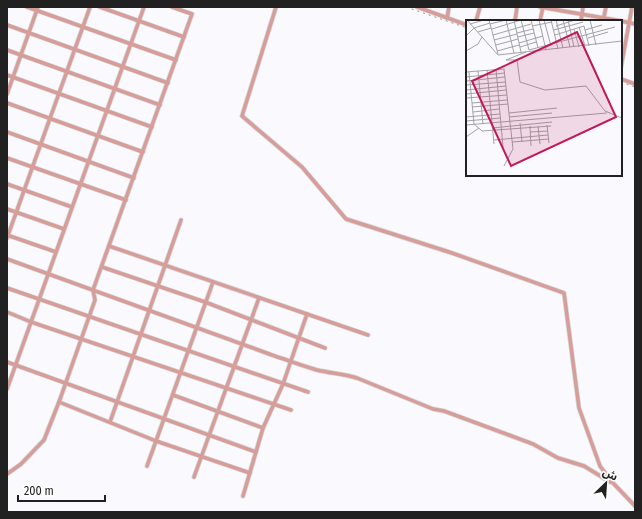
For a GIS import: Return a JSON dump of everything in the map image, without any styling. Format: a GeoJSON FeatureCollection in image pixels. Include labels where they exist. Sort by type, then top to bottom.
{"type":"FeatureCollection","features":[{"type":"Feature","properties":{"kind":"street"},"geometry":{"type":"LineString","coordinates":[[27,7],[38,9],[83,27],[176,60]]}},
{"type":"Feature","properties":{"kind":"street"},"geometry":{"type":"LineString","coordinates":[[56,252],[7,236],[90,7]]}},
{"type":"Feature","properties":{"kind":"street"},"geometry":{"type":"LineString","coordinates":[[100,7],[184,37]]}},
{"type":"Feature","properties":{"kind":"street"},"geometry":{"type":"LineString","coordinates":[[7,389],[144,7]]}},
{"type":"Feature","properties":{"kind":"street"},"geometry":{"type":"LineString","coordinates":[[7,474],[21,464],[44,440],[82,339],[95,300],[93,290],[192,14],[172,7]]}},
{"type":"Feature","properties":{"kind":"street"},"geometry":{"type":"LineString","coordinates":[[276,7],[242,116],[302,167],[346,219],[452,253],[564,293],[579,408],[600,466],[612,483],[635,506]]}},
{"type":"Feature","properties":{"kind":"street"},"geometry":{"type":"LineString","coordinates":[[416,7],[466,25]]}},
{"type":"Feature","properties":{"kind":"street"},"geometry":{"type":"LineString","coordinates":[[447,18],[449,7]]}},
{"type":"Feature","properties":{"kind":"street"},"geometry":{"type":"LineString","coordinates":[[476,20],[480,7]]}},
{"type":"Feature","properties":{"kind":"street"},"geometry":{"type":"LineString","coordinates":[[515,20],[518,7]]}},
{"type":"Feature","properties":{"kind":"street"},"geometry":{"type":"LineString","coordinates":[[540,20],[542,7],[604,19],[606,7]]}},
{"type":"Feature","properties":{"kind":"street"},"geometry":{"type":"LineString","coordinates":[[581,20],[583,7]]}},
{"type":"Feature","properties":{"kind":"street"},"geometry":{"type":"LineString","coordinates":[[622,61],[632,7]]}},
{"type":"Feature","properties":{"kind":"street"},"geometry":{"type":"LineString","coordinates":[[7,94],[38,9]]}},
{"type":"Feature","properties":{"kind":"street"},"geometry":{"type":"LineString","coordinates":[[622,21],[635,24]]}},
{"type":"Feature","properties":{"kind":"street"},"geometry":{"type":"LineString","coordinates":[[7,25],[168,83]]}},
{"type":"Feature","properties":{"kind":"street"},"geometry":{"type":"LineString","coordinates":[[7,50],[160,105]]}},
{"type":"Feature","properties":{"kind":"street"},"geometry":{"type":"LineString","coordinates":[[7,75],[152,127]]}},
{"type":"Feature","properties":{"kind":"street"},"geometry":{"type":"LineString","coordinates":[[622,79],[635,84]]}},
{"type":"Feature","properties":{"kind":"street"},"geometry":{"type":"LineString","coordinates":[[7,103],[143,152]]}},
{"type":"Feature","properties":{"kind":"street"},"geometry":{"type":"LineString","coordinates":[[7,132],[134,178]]}},
{"type":"Feature","properties":{"kind":"street"},"geometry":{"type":"LineString","coordinates":[[7,158],[126,200]]}},
{"type":"Feature","properties":{"kind":"street"},"geometry":{"type":"LineString","coordinates":[[7,184],[72,208]]}},
{"type":"Feature","properties":{"kind":"street"},"geometry":{"type":"LineString","coordinates":[[7,209],[64,229]]}},
{"type":"Feature","properties":{"kind":"street"},"geometry":{"type":"LineString","coordinates":[[110,422],[181,220]]}},
{"type":"Feature","properties":{"kind":"street"},"geometry":{"type":"LineString","coordinates":[[110,246],[368,335]]}},
{"type":"Feature","properties":{"kind":"street"},"geometry":{"type":"LineString","coordinates":[[7,259],[316,370],[338,375],[345,374],[357,378],[434,409],[444,411],[539,447],[558,458],[584,466],[612,483]]}},
{"type":"Feature","properties":{"kind":"street"},"geometry":{"type":"LineString","coordinates":[[102,267],[205,302],[326,348]]}},
{"type":"Feature","properties":{"kind":"street"},"geometry":{"type":"LineString","coordinates":[[147,466],[173,395],[187,350],[213,282]]}},
{"type":"Feature","properties":{"kind":"street"},"geometry":{"type":"LineString","coordinates":[[7,288],[308,392]]}},
{"type":"Feature","properties":{"kind":"street"},"geometry":{"type":"LineString","coordinates":[[194,477],[219,412],[259,298]]}},
{"type":"Feature","properties":{"kind":"street"},"geometry":{"type":"LineString","coordinates":[[7,312],[31,322],[132,357],[291,410]]}},
{"type":"Feature","properties":{"kind":"street"},"geometry":{"type":"LineString","coordinates":[[243,496],[263,428],[283,384],[307,314]]}},
{"type":"Feature","properties":{"kind":"street"},"geometry":{"type":"LineString","coordinates":[[7,362],[165,417],[256,452]]}},
{"type":"Feature","properties":{"kind":"street"},"geometry":{"type":"LineString","coordinates":[[173,395],[263,428]]}},
{"type":"Feature","properties":{"kind":"street"},"geometry":{"type":"LineString","coordinates":[[59,402],[156,441],[250,473]]}},
{"type":"Feature","properties":{"kind":"railway"},"geometry":{"type":"LineString","coordinates":[[406,7],[466,28]]}},
{"type":"Feature","properties":{"kind":"railway"},"geometry":{"type":"LineString","coordinates":[[622,82],[635,87]]}}]}
